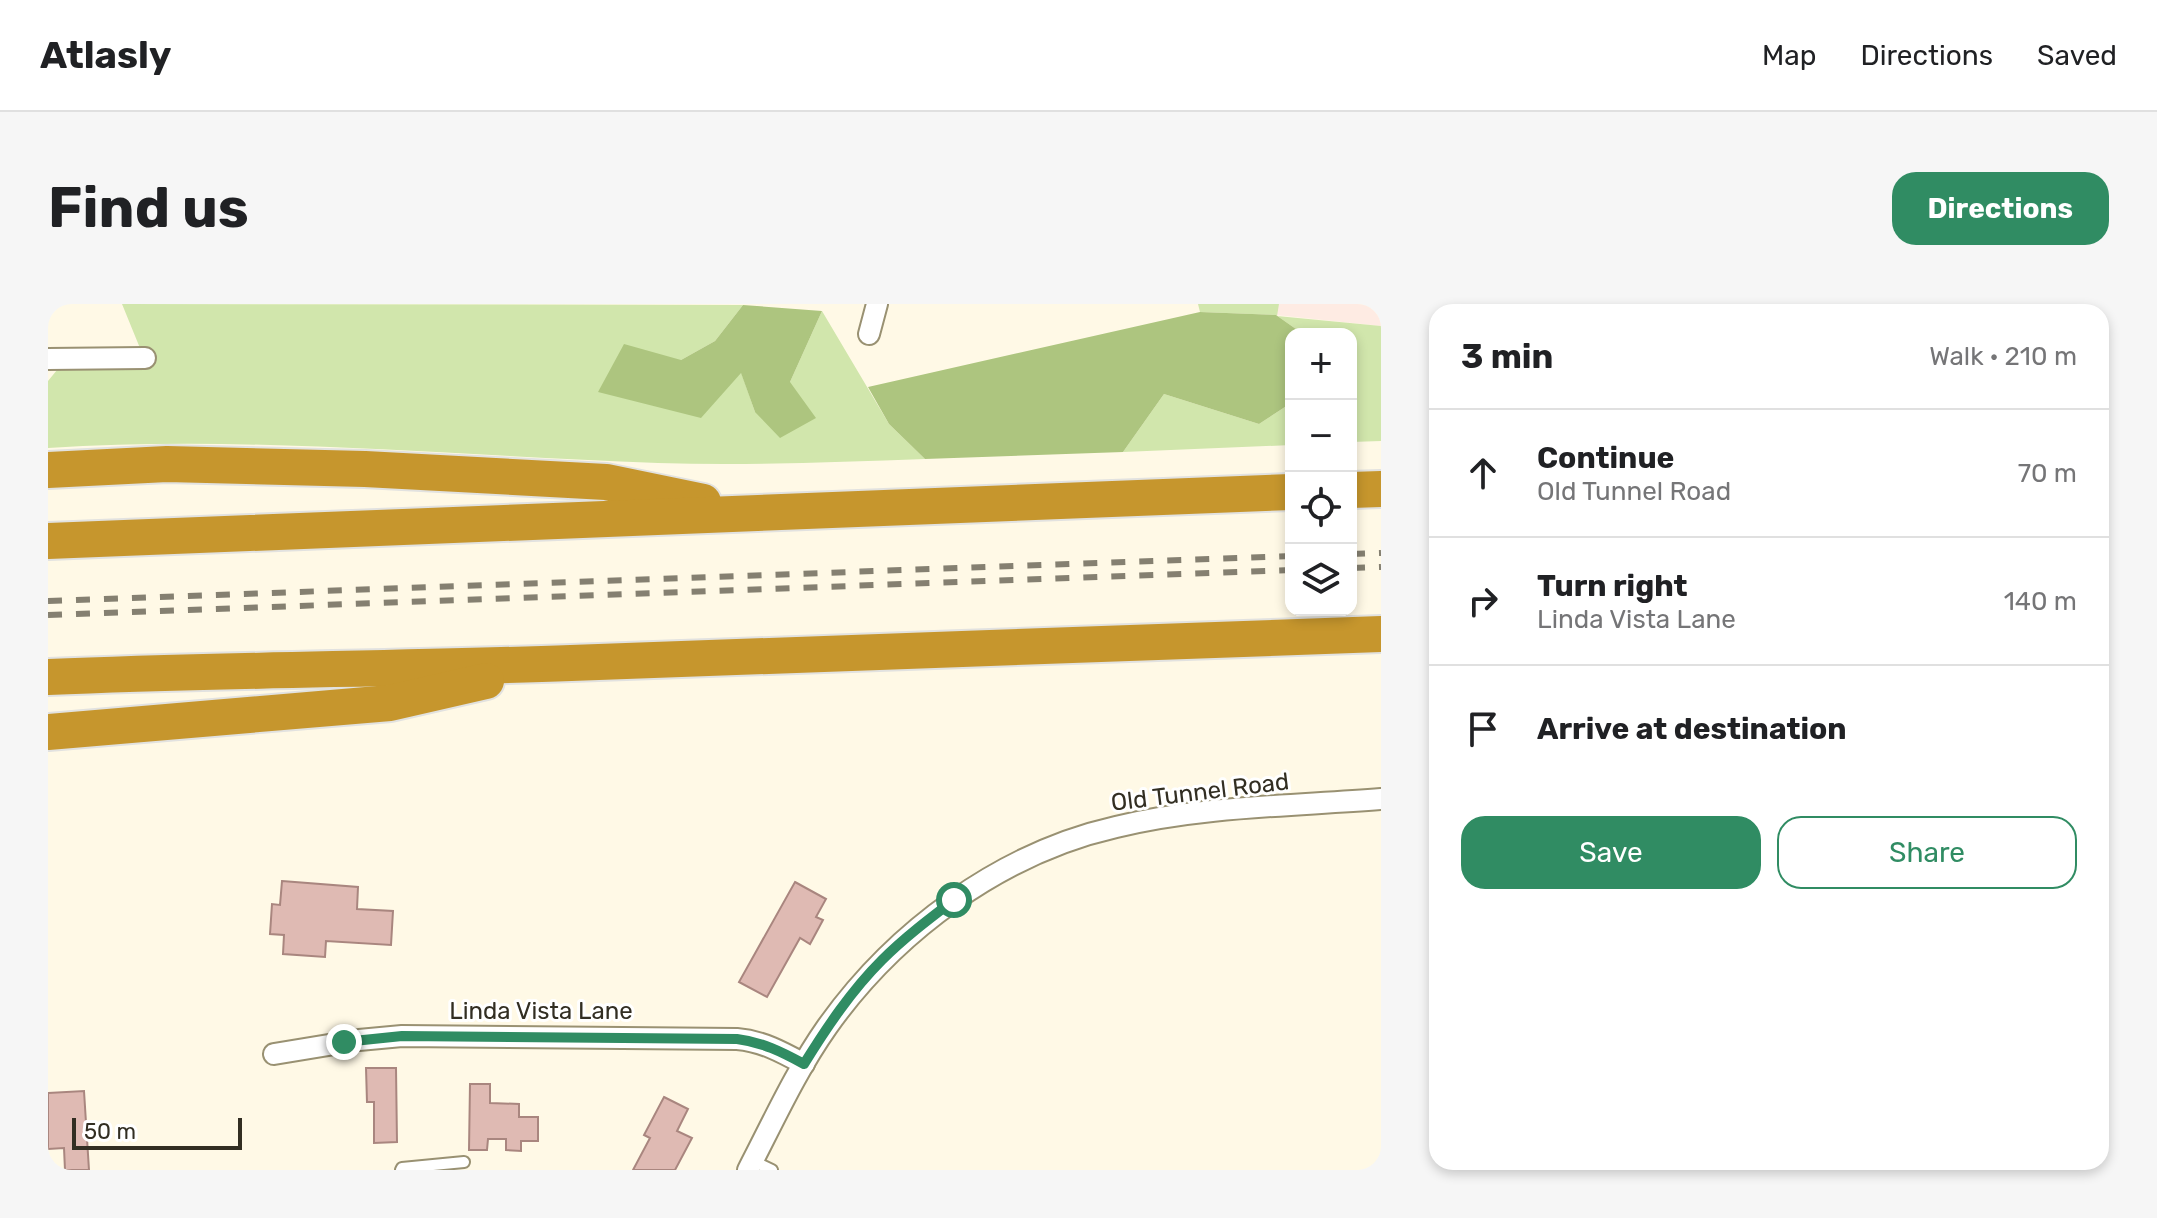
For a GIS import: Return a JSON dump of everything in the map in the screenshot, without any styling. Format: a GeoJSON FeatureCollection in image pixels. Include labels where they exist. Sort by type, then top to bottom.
{"type":"FeatureCollection","features":[{"type":"Feature","properties":{"kind":"highway"},"geometry":{"type":"LineString","coordinates":[[48,470],[117,465],[216,464],[606,482],[759,514]]}},
{"type":"Feature","properties":{"kind":"highway"},"geometry":{"type":"LineString","coordinates":[[1357,490],[1381,489]]}},
{"type":"Feature","properties":{"kind":"highway"},"geometry":{"type":"LineString","coordinates":[[48,541],[1285,492]]}},
{"type":"Feature","properties":{"kind":"highway"},"geometry":{"type":"LineString","coordinates":[[48,677],[570,663],[1381,634]]}},
{"type":"Feature","properties":{"kind":"highway"},"geometry":{"type":"LineString","coordinates":[[48,732],[390,703],[570,663]]}},
{"type":"Feature","properties":{"kind":"street"},"geometry":{"type":"LineString","coordinates":[[869,334],[877,304]]}},
{"type":"Feature","properties":{"kind":"street"},"geometry":{"type":"LineString","coordinates":[[48,359],[145,358]]}},
{"type":"Feature","properties":{"kind":"street","name":"Old Tunnel Road"},"geometry":{"type":"LineString","coordinates":[[750,1166],[804,1064],[853,992],[916,929],[954,900],[992,877],[1071,840],[1113,827],[1200,813],[1381,799]]}},
{"type":"Feature","properties":{"kind":"street","name":"Linda Vista Lane"},"geometry":{"type":"LineString","coordinates":[[274,1054],[402,1036],[737,1039],[769,1046],[804,1064]]}},
{"type":"Feature","properties":{"kind":"lane"},"geometry":{"type":"LineString","coordinates":[[401,1170],[464,1162]]}},
{"type":"Feature","properties":{"kind":"lane"},"geometry":{"type":"LineString","coordinates":[[750,1166],[772,1170]]}},
{"type":"Feature","properties":{"kind":"shaded area"},"geometry":{"type":"Polygon","coordinates":[[[1279,304],[1381,304],[1381,326],[1276,315],[1279,304]]]}},
{"type":"Feature","properties":{"kind":"green space"},"geometry":{"type":"Polygon","coordinates":[[[122,304],[743,305],[715,341],[681,360],[598,392],[741,372],[755,412],[790,382],[822,311],[889,424],[925,459],[691,464],[277,445],[48,448],[48,381],[66,359],[144,358],[122,304]]]}},
{"type":"Feature","properties":{"kind":"green space"},"geometry":{"type":"Polygon","coordinates":[[[1198,304],[1279,304],[1277,316],[1200,312],[1198,304]]]}},
{"type":"Feature","properties":{"kind":"green space"},"geometry":{"type":"Polygon","coordinates":[[[743,305],[822,311],[790,382],[816,418],[780,438],[755,412],[741,373],[701,418],[598,392],[624,344],[681,360],[715,341],[743,305]]]}},
{"type":"Feature","properties":{"kind":"green space"},"geometry":{"type":"Polygon","coordinates":[[[1200,312],[1276,315],[1294,328],[1285,328],[1285,407],[1259,424],[1164,394],[1123,452],[925,459],[889,424],[868,387],[1200,312]]]}},
{"type":"Feature","properties":{"kind":"green space"},"geometry":{"type":"Polygon","coordinates":[[[1277,316],[1381,326],[1381,441],[1357,442],[1357,328],[1294,328],[1277,316]]]}},
{"type":"Feature","properties":{"kind":"green space"},"geometry":{"type":"Polygon","coordinates":[[[1164,394],[1259,424],[1285,407],[1285,445],[1123,452],[1164,394]]]}},
{"type":"Feature","properties":{"kind":"building"},"geometry":{"type":"Polygon","coordinates":[[[282,881],[358,887],[357,909],[393,911],[391,945],[326,941],[325,957],[283,954],[284,935],[270,934],[272,904],[280,905],[282,881]]]}},
{"type":"Feature","properties":{"kind":"building"},"geometry":{"type":"Polygon","coordinates":[[[795,882],[826,899],[816,917],[823,920],[810,944],[800,938],[767,997],[739,982],[795,882]]]}},
{"type":"Feature","properties":{"kind":"building"},"geometry":{"type":"Polygon","coordinates":[[[366,1068],[396,1068],[397,1142],[374,1143],[374,1102],[367,1102],[366,1068]]]}},
{"type":"Feature","properties":{"kind":"building"},"geometry":{"type":"Polygon","coordinates":[[[470,1084],[490,1084],[490,1103],[519,1104],[519,1117],[538,1117],[538,1141],[521,1141],[521,1151],[506,1150],[506,1139],[488,1139],[487,1150],[469,1150],[470,1084]]]}},
{"type":"Feature","properties":{"kind":"building"},"geometry":{"type":"Polygon","coordinates":[[[84,1091],[89,1170],[65,1170],[64,1148],[48,1149],[48,1093],[84,1091]]]}},
{"type":"Feature","properties":{"kind":"building"},"geometry":{"type":"Polygon","coordinates":[[[664,1097],[688,1109],[677,1131],[692,1138],[675,1170],[633,1170],[650,1138],[644,1135],[664,1097]]]}},
{"type":"Feature","properties":{"kind":"railway"},"geometry":{"type":"LineString","coordinates":[[1357,554],[1381,553]]}},
{"type":"Feature","properties":{"kind":"railway"},"geometry":{"type":"LineString","coordinates":[[48,601],[1285,556]]}},
{"type":"Feature","properties":{"kind":"railway"},"geometry":{"type":"LineString","coordinates":[[1357,568],[1381,567]]}},
{"type":"Feature","properties":{"kind":"railway"},"geometry":{"type":"LineString","coordinates":[[48,615],[1285,570]]}},
{"type":"Feature","properties":{"kind":"route"},"geometry":{"type":"LineString","coordinates":[[344,1042],[402,1036],[737,1039],[769,1046],[804,1064],[853,992],[882,960],[954,900]]}}]}
